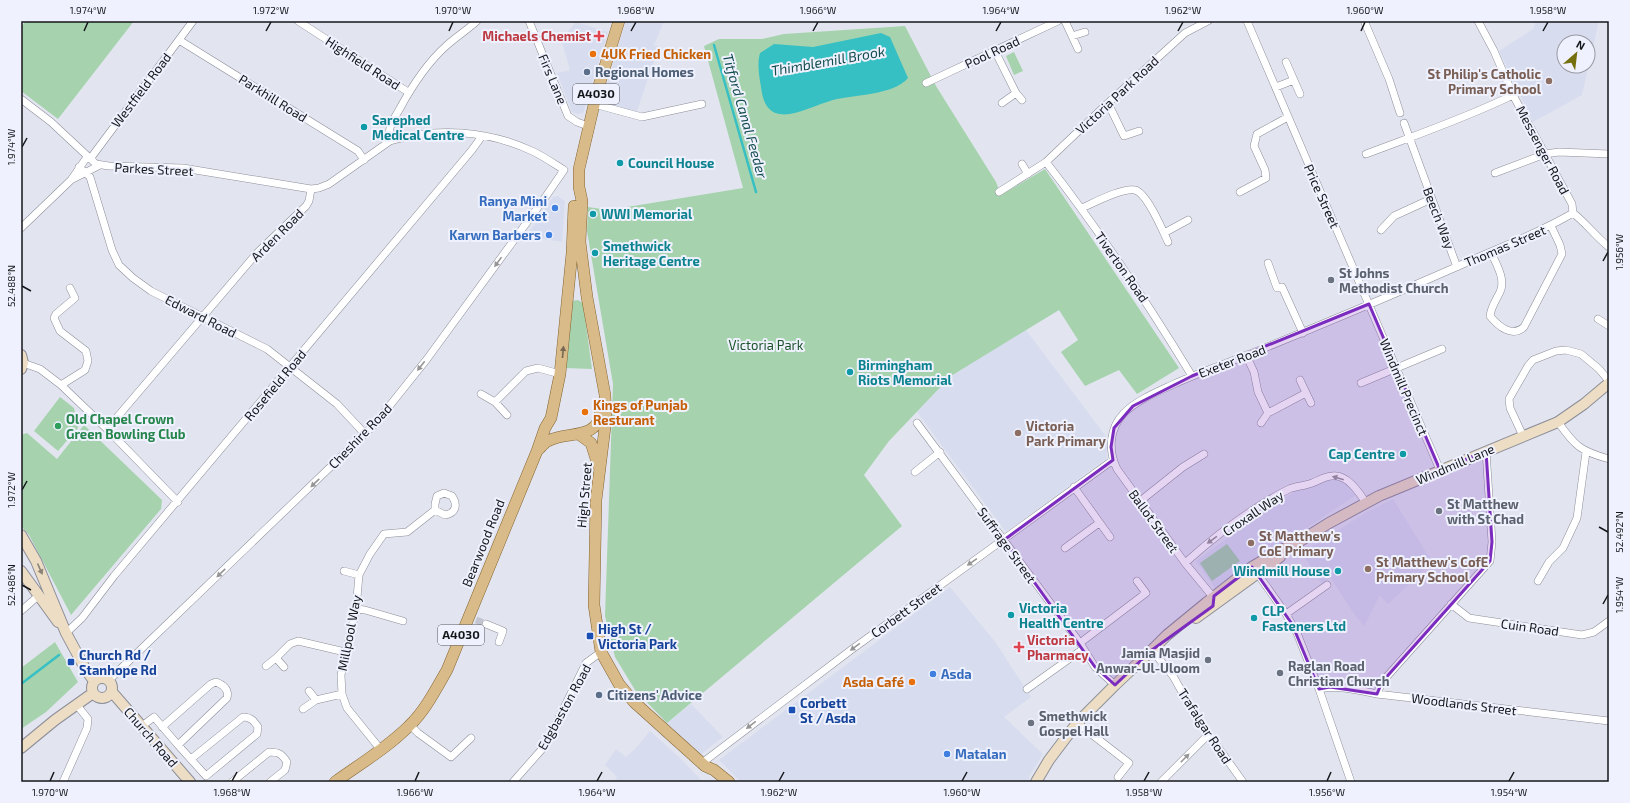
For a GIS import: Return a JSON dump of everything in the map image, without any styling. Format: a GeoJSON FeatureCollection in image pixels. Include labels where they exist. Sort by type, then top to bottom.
{"type":"FeatureCollection","features":[{"type":"Feature","properties":{"kind":"main road","name":"High Street"},"geometry":{"type":"LineString","coordinates":[[619,21],[588,126],[579,169],[579,187],[582,201],[580,242],[587,297],[605,395],[606,419],[595,515],[594,605],[601,652],[619,684],[634,702],[704,764],[729,782]]}},
{"type":"Feature","properties":{"kind":"main road","name":"High Street"},"geometry":{"type":"LineString","coordinates":[[570,270],[575,194],[579,187]]}},
{"type":"Feature","properties":{"kind":"main road"},"geometry":{"type":"LineString","coordinates":[[570,270],[574,267],[583,269]]}},
{"type":"Feature","properties":{"kind":"main road","name":"Bearwood Road"},"geometry":{"type":"LineString","coordinates":[[335,782],[381,750],[410,725],[428,702],[447,670],[472,619],[545,428],[551,418],[560,374],[570,270]]}},
{"type":"Feature","properties":{"kind":"main road"},"geometry":{"type":"LineString","coordinates":[[568,302],[574,295],[581,294],[587,297]]}},
{"type":"Feature","properties":{"kind":"main road","name":"A4030"},"geometry":{"type":"LineString","coordinates":[[537,451],[547,441],[562,437],[580,435],[593,428],[600,420],[600,368]]}},
{"type":"Feature","properties":{"kind":"main road","name":"Windmill Lane"},"geometry":{"type":"LineString","coordinates":[[1213,602],[1236,579],[1287,552],[1297,543],[1329,523],[1366,503],[1440,470],[1558,422],[1584,404],[1609,382]]}},
{"type":"Feature","properties":{"kind":"main road"},"geometry":{"type":"LineString","coordinates":[[551,418],[553,428],[562,437]]}},
{"type":"Feature","properties":{"kind":"main road","name":"A4030"},"geometry":{"type":"LineString","coordinates":[[580,435],[591,443],[595,452],[599,471]]}},
{"type":"Feature","properties":{"kind":"main road"},"geometry":{"type":"LineString","coordinates":[[21,535],[36,561],[66,633],[86,670],[94,681]]}},
{"type":"Feature","properties":{"kind":"main road","name":"Windmill Lane"},"geometry":{"type":"LineString","coordinates":[[1036,782],[1049,760],[1077,723],[1115,685],[1167,635],[1213,602],[1231,593],[1255,570]]}},
{"type":"Feature","properties":{"kind":"main road"},"geometry":{"type":"LineString","coordinates":[[21,571],[66,633]]}},
{"type":"Feature","properties":{"kind":"main road"},"geometry":{"type":"LineString","coordinates":[[100,677],[109,680],[112,686],[112,692],[104,698],[98,697],[93,693],[92,687],[94,681],[100,677]]}},
{"type":"Feature","properties":{"kind":"main road","name":"Church Road"},"geometry":{"type":"LineString","coordinates":[[112,692],[190,782]]}},
{"type":"Feature","properties":{"kind":"main road"},"geometry":{"type":"LineString","coordinates":[[21,748],[76,704],[93,693]]}},
{"type":"Feature","properties":{"kind":"main road","name":"High Street"},"geometry":{"type":"LineString","coordinates":[[704,764],[708,772],[717,782]]}},
{"type":"Feature","properties":{"kind":"street","name":"Westfield Road"},"geometry":{"type":"LineString","coordinates":[[71,180],[79,167],[88,158],[193,21]]}},
{"type":"Feature","properties":{"kind":"street","name":"Highfield Road"},"geometry":{"type":"LineString","coordinates":[[298,21],[408,92]]}},
{"type":"Feature","properties":{"kind":"street"},"geometry":{"type":"LineString","coordinates":[[390,141],[388,134],[390,126],[408,92],[446,46],[477,21]]}},
{"type":"Feature","properties":{"kind":"street","name":"Firs Lane"},"geometry":{"type":"LineString","coordinates":[[529,21],[568,116],[577,122],[588,126]]}},
{"type":"Feature","properties":{"kind":"street","name":"Pool Road"},"geometry":{"type":"LineString","coordinates":[[926,83],[1058,21]]}},
{"type":"Feature","properties":{"kind":"street"},"geometry":{"type":"LineString","coordinates":[[1065,21],[1078,49]]}},
{"type":"Feature","properties":{"kind":"street","name":"Victoria Park Road"},"geometry":{"type":"LineString","coordinates":[[1000,192],[1046,162],[1108,102],[1185,33],[1208,21]]}},
{"type":"Feature","properties":{"kind":"street","name":"Price Street"},"geometry":{"type":"LineString","coordinates":[[1248,21],[1369,304]]}},
{"type":"Feature","properties":{"kind":"street","name":"Messenger Road"},"geometry":{"type":"LineString","coordinates":[[1478,21],[1494,51],[1513,94],[1572,204],[1573,213],[1609,247]]}},
{"type":"Feature","properties":{"kind":"street"},"geometry":{"type":"LineString","coordinates":[[1366,22],[1400,113]]}},
{"type":"Feature","properties":{"kind":"street"},"geometry":{"type":"LineString","coordinates":[[1072,36],[1085,32]]}},
{"type":"Feature","properties":{"kind":"street","name":"Parkhill Road"},"geometry":{"type":"LineString","coordinates":[[179,40],[358,151],[364,160]]}},
{"type":"Feature","properties":{"kind":"street"},"geometry":{"type":"LineString","coordinates":[[995,51],[1016,94],[1022,100]]}},
{"type":"Feature","properties":{"kind":"street"},"geometry":{"type":"LineString","coordinates":[[1286,62],[1300,94]]}},
{"type":"Feature","properties":{"kind":"street"},"geometry":{"type":"LineString","coordinates":[[1276,87],[1294,80]]}},
{"type":"Feature","properties":{"kind":"street"},"geometry":{"type":"LineString","coordinates":[[1002,103],[1016,94]]}},
{"type":"Feature","properties":{"kind":"street"},"geometry":{"type":"LineString","coordinates":[[1366,154],[1481,111],[1513,94]]}},
{"type":"Feature","properties":{"kind":"street","name":"Parkes Street"},"geometry":{"type":"LineString","coordinates":[[21,99],[51,122],[88,158],[100,165],[183,168],[311,188]]}},
{"type":"Feature","properties":{"kind":"street"},"geometry":{"type":"LineString","coordinates":[[1108,102],[1124,136],[1139,131]]}},
{"type":"Feature","properties":{"kind":"street"},"geometry":{"type":"LineString","coordinates":[[594,104],[642,117],[702,104]]}},
{"type":"Feature","properties":{"kind":"street"},"geometry":{"type":"LineString","coordinates":[[1240,192],[1266,178],[1265,170],[1254,146],[1257,134],[1288,117]]}},
{"type":"Feature","properties":{"kind":"street","name":"Beech Way"},"geometry":{"type":"LineString","coordinates":[[1404,123],[1457,267]]}},
{"type":"Feature","properties":{"kind":"street"},"geometry":{"type":"LineString","coordinates":[[311,188],[319,188],[329,184],[390,141],[409,135],[434,132],[454,132],[494,138],[531,151],[564,170],[579,169]]}},
{"type":"Feature","properties":{"kind":"street","name":"Rosefield Road"},"geometry":{"type":"LineString","coordinates":[[66,633],[82,618],[114,576],[178,502],[472,150],[482,136]]}},
{"type":"Feature","properties":{"kind":"street"},"geometry":{"type":"LineString","coordinates":[[1495,173],[1545,154],[1559,152],[1609,154]]}},
{"type":"Feature","properties":{"kind":"street"},"geometry":{"type":"LineString","coordinates":[[1502,161],[1505,169]]}},
{"type":"Feature","properties":{"kind":"street","name":"Tiverton Road"},"geometry":{"type":"LineString","coordinates":[[1046,162],[1082,208],[1150,308],[1192,376]]}},
{"type":"Feature","properties":{"kind":"street"},"geometry":{"type":"LineString","coordinates":[[1022,164],[1028,174]]}},
{"type":"Feature","properties":{"kind":"street"},"geometry":{"type":"LineString","coordinates":[[21,228],[71,180],[100,165]]}},
{"type":"Feature","properties":{"kind":"street","name":"Edward Road"},"geometry":{"type":"LineString","coordinates":[[79,167],[90,178],[112,250],[119,265],[133,278],[151,291],[268,349],[337,404],[365,434]]}},
{"type":"Feature","properties":{"kind":"street","name":"Cheshire Road"},"geometry":{"type":"LineString","coordinates":[[109,680],[365,434],[385,412],[427,358],[564,170]]}},
{"type":"Feature","properties":{"kind":"street","name":"Arden Road"},"geometry":{"type":"LineString","coordinates":[[107,429],[257,254],[306,206],[309,201],[311,188]]}},
{"type":"Feature","properties":{"kind":"street"},"geometry":{"type":"LineString","coordinates":[[1082,208],[1123,191],[1135,190],[1144,196],[1168,242]]}},
{"type":"Feature","properties":{"kind":"street"},"geometry":{"type":"LineString","coordinates":[[1380,230],[1394,216],[1431,199]]}},
{"type":"Feature","properties":{"kind":"street","name":"Thomas Street"},"geometry":{"type":"LineString","coordinates":[[1369,304],[1551,226],[1573,213]]}},
{"type":"Feature","properties":{"kind":"street"},"geometry":{"type":"LineString","coordinates":[[1164,233],[1188,220]]}},
{"type":"Feature","properties":{"kind":"street"},"geometry":{"type":"LineString","coordinates":[[1491,252],[1501,276],[1502,285],[1491,308],[1490,316],[1498,326],[1511,332],[1520,331],[1524,327],[1562,254],[1560,245],[1551,226]]}},
{"type":"Feature","properties":{"kind":"street"},"geometry":{"type":"LineString","coordinates":[[1268,263],[1278,288],[1282,287],[1304,333]]}},
{"type":"Feature","properties":{"kind":"street"},"geometry":{"type":"LineString","coordinates":[[61,385],[85,370],[88,361],[86,351],[60,331],[54,318],[56,314],[75,298],[70,288]]}},
{"type":"Feature","properties":{"kind":"street","name":"Exeter Road"},"geometry":{"type":"LineString","coordinates":[[1112,438],[1119,420],[1133,406],[1152,394],[1192,376],[1304,333],[1369,304]]}},
{"type":"Feature","properties":{"kind":"street","name":"Windmill Precinct"},"geometry":{"type":"LineString","coordinates":[[1369,304],[1395,368],[1440,470]]}},
{"type":"Feature","properties":{"kind":"street"},"geometry":{"type":"LineString","coordinates":[[1598,319],[1608,324]]}},
{"type":"Feature","properties":{"kind":"street"},"geometry":{"type":"LineString","coordinates":[[1361,383],[1442,349]]}},
{"type":"Feature","properties":{"kind":"street"},"geometry":{"type":"LineString","coordinates":[[1523,436],[1510,408],[1509,399],[1533,360],[1556,350],[1566,350],[1581,354],[1599,369],[1609,382]]}},
{"type":"Feature","properties":{"kind":"street"},"geometry":{"type":"LineString","coordinates":[[1246,355],[1254,372],[1258,392],[1268,413]]}},
{"type":"Feature","properties":{"kind":"street"},"geometry":{"type":"LineString","coordinates":[[22,363],[40,369],[61,385],[107,429],[178,502]]}},
{"type":"Feature","properties":{"kind":"street"},"geometry":{"type":"LineString","coordinates":[[495,402],[526,371],[538,368],[560,374]]}},
{"type":"Feature","properties":{"kind":"street"},"geometry":{"type":"LineString","coordinates":[[1300,380],[1311,402]]}},
{"type":"Feature","properties":{"kind":"street"},"geometry":{"type":"LineString","coordinates":[[1261,423],[1268,413],[1306,393]]}},
{"type":"Feature","properties":{"kind":"street"},"geometry":{"type":"LineString","coordinates":[[481,394],[495,402],[507,415]]}},
{"type":"Feature","properties":{"kind":"street"},"geometry":{"type":"LineString","coordinates":[[1558,422],[1569,438],[1578,447],[1586,452],[1609,459]]}},
{"type":"Feature","properties":{"kind":"street","name":"Suffrage Street"},"geometry":{"type":"LineString","coordinates":[[917,423],[940,452],[1082,646],[1095,667],[1115,685]]}},
{"type":"Feature","properties":{"kind":"street","name":"Ballot Street"},"geometry":{"type":"LineString","coordinates":[[1112,438],[1111,455],[1116,469],[1213,602]]}},
{"type":"Feature","properties":{"kind":"street"},"geometry":{"type":"LineString","coordinates":[[1377,694],[1382,682],[1490,561],[1492,542],[1486,451]]}},
{"type":"Feature","properties":{"kind":"street"},"geometry":{"type":"LineString","coordinates":[[915,472],[940,452]]}},
{"type":"Feature","properties":{"kind":"street"},"geometry":{"type":"LineString","coordinates":[[1538,581],[1548,562],[1563,548],[1576,518],[1586,452]]}},
{"type":"Feature","properties":{"kind":"street"},"geometry":{"type":"LineString","coordinates":[[1139,502],[1183,466],[1204,454]]}},
{"type":"Feature","properties":{"kind":"street","name":"Corbett Street"},"geometry":{"type":"LineString","coordinates":[[704,764],[844,655],[1113,460]]}},
{"type":"Feature","properties":{"kind":"street","name":"Croxall Way"},"geometry":{"type":"LineString","coordinates":[[1185,563],[1203,547],[1248,514],[1290,488],[1304,486],[1332,475],[1347,480],[1360,493],[1366,503]]}},
{"type":"Feature","properties":{"kind":"street"},"geometry":{"type":"LineString","coordinates":[[1074,487],[1110,537]]}},
{"type":"Feature","properties":{"kind":"street","name":"Millpool Way"},"geometry":{"type":"LineString","coordinates":[[381,750],[347,708],[342,694],[341,675],[356,609],[359,575],[370,554],[384,534],[407,532],[436,510]]}},
{"type":"Feature","properties":{"kind":"street"},"geometry":{"type":"LineString","coordinates":[[1065,548],[1099,523]]}},
{"type":"Feature","properties":{"kind":"street"},"geometry":{"type":"LineString","coordinates":[[1255,570],[1286,614],[1302,645],[1351,782]]}},
{"type":"Feature","properties":{"kind":"street"},"geometry":{"type":"LineString","coordinates":[[344,571],[359,575]]}},
{"type":"Feature","properties":{"kind":"street"},"geometry":{"type":"LineString","coordinates":[[1027,689],[1146,593],[1137,581]]}},
{"type":"Feature","properties":{"kind":"street"},"geometry":{"type":"LineString","coordinates":[[1286,614],[1327,585]]}},
{"type":"Feature","properties":{"kind":"street"},"geometry":{"type":"LineString","coordinates":[[21,611],[38,596]]}},
{"type":"Feature","properties":{"kind":"street","name":"Cuin Road"},"geometry":{"type":"LineString","coordinates":[[1451,604],[1469,618],[1582,635],[1594,632],[1609,621]]}},
{"type":"Feature","properties":{"kind":"street"},"geometry":{"type":"LineString","coordinates":[[356,609],[365,610],[403,621]]}},
{"type":"Feature","properties":{"kind":"street"},"geometry":{"type":"LineString","coordinates":[[486,624],[503,631],[500,642]]}},
{"type":"Feature","properties":{"kind":"street"},"geometry":{"type":"LineString","coordinates":[[266,666],[290,644],[298,641],[345,652]]}},
{"type":"Feature","properties":{"kind":"street","name":"Trafalgar Road"},"geometry":{"type":"LineString","coordinates":[[1152,650],[1173,676],[1194,712],[1243,782]]}},
{"type":"Feature","properties":{"kind":"street","name":"Edgbaston Road"},"geometry":{"type":"LineString","coordinates":[[513,782],[535,758],[550,738],[586,663],[601,652]]}},
{"type":"Feature","properties":{"kind":"street"},"geometry":{"type":"LineString","coordinates":[[276,658],[284,667]]}},
{"type":"Feature","properties":{"kind":"street"},"geometry":{"type":"LineString","coordinates":[[162,727],[211,684],[216,682],[225,687],[228,698],[178,745]]}},
{"type":"Feature","properties":{"kind":"street","name":"Woodlands Street"},"geometry":{"type":"LineString","coordinates":[[1319,689],[1330,687],[1377,694],[1609,721]]}},
{"type":"Feature","properties":{"kind":"street"},"geometry":{"type":"LineString","coordinates":[[309,691],[316,700]]}},
{"type":"Feature","properties":{"kind":"street"},"geometry":{"type":"LineString","coordinates":[[303,709],[316,700],[342,694]]}},
{"type":"Feature","properties":{"kind":"street"},"geometry":{"type":"LineString","coordinates":[[63,782],[87,728],[88,719],[76,704]]}},
{"type":"Feature","properties":{"kind":"street"},"geometry":{"type":"LineString","coordinates":[[142,726],[154,717],[208,779],[257,734],[258,727],[254,720],[244,717],[191,759]]}},
{"type":"Feature","properties":{"kind":"street"},"geometry":{"type":"LineString","coordinates":[[1077,723],[1129,763],[1118,777]]}},
{"type":"Feature","properties":{"kind":"street"},"geometry":{"type":"LineString","coordinates":[[410,725],[418,733],[451,757],[471,738]]}},
{"type":"Feature","properties":{"kind":"street"},"geometry":{"type":"LineString","coordinates":[[1161,782],[1209,734]]}},
{"type":"Feature","properties":{"kind":"street"},"geometry":{"type":"LineString","coordinates":[[232,782],[269,752],[277,752],[283,756],[287,762],[285,770],[270,782]]}},
{"type":"Feature","properties":{"kind":"highlighted area"},"geometry":{"type":"Polygon","coordinates":[[[1369,304],[1440,470],[1486,451],[1492,542],[1490,561],[1382,682],[1377,694],[1330,687],[1319,689],[1292,624],[1252,567],[1214,596],[1213,606],[1152,650],[1115,685],[1095,667],[1004,540],[1113,460],[1111,447],[1114,428],[1133,406],[1192,376],[1369,304]]]}},
{"type":"Feature","properties":{"kind":"shaded area"},"geometry":{"type":"Polygon","coordinates":[[[626,21],[664,21],[654,45],[659,47],[637,111],[621,109],[601,103],[626,21]]]}},
{"type":"Feature","properties":{"kind":"shaded area","name":"St Philip's Catholic Primary School"},"geometry":{"type":"Polygon","coordinates":[[[1536,21],[1599,21],[1596,34],[1556,34],[1556,74],[1587,74],[1582,95],[1533,122],[1499,51],[1533,29],[1536,21]]]}},
{"type":"Feature","properties":{"kind":"shaded area"},"geometry":{"type":"Polygon","coordinates":[[[576,22],[608,32],[583,113],[578,114],[572,112],[557,73],[570,70],[561,39],[576,22]]]}},
{"type":"Feature","properties":{"kind":"shaded area"},"geometry":{"type":"Polygon","coordinates":[[[558,196],[565,201],[562,242],[527,235],[553,197],[558,196]]]}},
{"type":"Feature","properties":{"kind":"shaded area","name":"Victoria Park Primary"},"geometry":{"type":"Polygon","coordinates":[[[1026,330],[1108,439],[1107,458],[1006,532],[917,412],[951,376],[1026,330]]]}},
{"type":"Feature","properties":{"kind":"shaded area","name":"St Matthew's CoE Primary"},"geometry":{"type":"Polygon","coordinates":[[[1333,477],[1344,481],[1359,493],[1305,529],[1259,557],[1215,588],[1196,561],[1297,490],[1333,477]]]}},
{"type":"Feature","properties":{"kind":"shaded area","name":"St Matthew's CofE Primary School"},"geometry":{"type":"Polygon","coordinates":[[[1393,499],[1432,562],[1388,604],[1380,595],[1364,626],[1354,614],[1331,578],[1322,584],[1302,553],[1367,512],[1393,499]]]}},
{"type":"Feature","properties":{"kind":"shaded area"},"geometry":{"type":"Polygon","coordinates":[[[950,587],[996,643],[1031,697],[1004,717],[1043,754],[1030,775],[1028,782],[741,782],[719,760],[950,587]]]}},
{"type":"Feature","properties":{"kind":"shaded area"},"geometry":{"type":"Polygon","coordinates":[[[691,704],[723,737],[700,755],[667,723],[691,704]]]}},
{"type":"Feature","properties":{"kind":"shaded area"},"geometry":{"type":"Polygon","coordinates":[[[650,731],[681,759],[703,782],[614,782],[617,777],[605,765],[616,749],[626,757],[650,731]]]}},
{"type":"Feature","properties":{"kind":"green space"},"geometry":{"type":"Polygon","coordinates":[[[26,21],[134,21],[58,119],[21,91],[21,27],[26,21]]]}},
{"type":"Feature","properties":{"kind":"green space","name":"Victoria Park"},"geometry":{"type":"Polygon","coordinates":[[[905,26],[936,86],[996,182],[1001,195],[1045,169],[1179,368],[1137,394],[1119,370],[1085,386],[1061,352],[1078,340],[1059,310],[951,376],[889,441],[864,475],[902,526],[667,723],[635,690],[615,657],[605,616],[613,384],[587,231],[588,207],[609,210],[743,188],[704,46],[719,39],[762,39],[784,34],[905,26]]]}},
{"type":"Feature","properties":{"kind":"green space"},"geometry":{"type":"Polygon","coordinates":[[[1014,52],[1023,71],[1014,75],[1006,56],[1014,52]]]}},
{"type":"Feature","properties":{"kind":"green space"},"geometry":{"type":"Polygon","coordinates":[[[578,300],[583,303],[592,369],[564,368],[572,301],[578,300]]]}},
{"type":"Feature","properties":{"kind":"green space","name":"Old Chapel Crown Green Bowling Club"},"geometry":{"type":"Polygon","coordinates":[[[60,397],[74,408],[78,428],[58,451],[34,431],[60,397]]]}},
{"type":"Feature","properties":{"kind":"green space"},"geometry":{"type":"Polygon","coordinates":[[[84,425],[162,500],[161,509],[71,615],[29,535],[21,526],[21,435],[27,433],[57,459],[84,425]]]}},
{"type":"Feature","properties":{"kind":"green space"},"geometry":{"type":"Polygon","coordinates":[[[1227,544],[1240,561],[1212,581],[1200,563],[1227,544]]]}},
{"type":"Feature","properties":{"kind":"green space"},"geometry":{"type":"Polygon","coordinates":[[[55,642],[78,682],[46,712],[21,729],[21,668],[55,642]]]}},
{"type":"Feature","properties":{"kind":"water"},"geometry":{"type":"Polygon","coordinates":[[[881,33],[890,37],[908,78],[902,84],[873,94],[841,98],[799,112],[788,114],[779,114],[770,110],[764,101],[759,74],[759,57],[760,53],[774,44],[813,47],[881,33]]]}},
{"type":"Feature","properties":{"kind":"waterway","name":"Titford Canal Feeder"},"geometry":{"type":"LineString","coordinates":[[714,45],[756,192]]}},
{"type":"Feature","properties":{"kind":"waterway","name":"Thimblemill Brook"},"geometry":{"type":"LineString","coordinates":[[21,684],[59,655]]}},
{"type":"Feature","properties":{"kind":"tunnel"},"geometry":{"type":"LineString","coordinates":[[476,620],[486,624]]}},
{"type":"Feature","properties":{"kind":"place","name":"Michaels Chemist"},"geometry":{"type":"Point","coordinates":[599,36]}},
{"type":"Feature","properties":{"kind":"place","name":"4UK Fried Chicken"},"geometry":{"type":"Point","coordinates":[593,54]}},
{"type":"Feature","properties":{"kind":"place","name":"Regional Homes"},"geometry":{"type":"Point","coordinates":[587,72]}},
{"type":"Feature","properties":{"kind":"place","name":"St Philip's Catholic Primary School"},"geometry":{"type":"Point","coordinates":[1549,81]}},
{"type":"Feature","properties":{"kind":"place","name":"Sarephed Medical Centre"},"geometry":{"type":"Point","coordinates":[364,127]}},
{"type":"Feature","properties":{"kind":"place","name":"Council House"},"geometry":{"type":"Point","coordinates":[620,163]}},
{"type":"Feature","properties":{"kind":"place","name":"Ranya Mini Market"},"geometry":{"type":"Point","coordinates":[555,208]}},
{"type":"Feature","properties":{"kind":"place","name":"WWI Memorial"},"geometry":{"type":"Point","coordinates":[593,214]}},
{"type":"Feature","properties":{"kind":"place","name":"Karwn Barbers"},"geometry":{"type":"Point","coordinates":[549,235]}},
{"type":"Feature","properties":{"kind":"place","name":"Smethwick Heritage Centre"},"geometry":{"type":"Point","coordinates":[595,253]}},
{"type":"Feature","properties":{"kind":"place","name":"St Johns Methodist Church"},"geometry":{"type":"Point","coordinates":[1331,280]}},
{"type":"Feature","properties":{"kind":"place","name":"Birmingham Riots Memorial"},"geometry":{"type":"Point","coordinates":[850,372]}},
{"type":"Feature","properties":{"kind":"place","name":"Kings of Punjab Resturant"},"geometry":{"type":"Point","coordinates":[585,412]}},
{"type":"Feature","properties":{"kind":"place","name":"Old Chapel Crown Green Bowling Club"},"geometry":{"type":"Point","coordinates":[58,426]}},
{"type":"Feature","properties":{"kind":"place","name":"Victoria Park Primary"},"geometry":{"type":"Point","coordinates":[1018,433]}},
{"type":"Feature","properties":{"kind":"place","name":"Cap Centre"},"geometry":{"type":"Point","coordinates":[1403,454]}},
{"type":"Feature","properties":{"kind":"place","name":"St Matthew with St Chad"},"geometry":{"type":"Point","coordinates":[1439,511]}},
{"type":"Feature","properties":{"kind":"place","name":"St Matthew's CoE Primary"},"geometry":{"type":"Point","coordinates":[1251,543]}},
{"type":"Feature","properties":{"kind":"place","name":"St Matthew's CofE Primary School"},"geometry":{"type":"Point","coordinates":[1368,569]}},
{"type":"Feature","properties":{"kind":"place","name":"Windmill House"},"geometry":{"type":"Point","coordinates":[1338,571]}},
{"type":"Feature","properties":{"kind":"place","name":"Victoria Health Centre"},"geometry":{"type":"Point","coordinates":[1011,615]}},
{"type":"Feature","properties":{"kind":"place","name":"CLP Fasteners Ltd"},"geometry":{"type":"Point","coordinates":[1254,618]}},
{"type":"Feature","properties":{"kind":"place","name":"High St / Victoria Park"},"geometry":{"type":"Point","coordinates":[590,636]}},
{"type":"Feature","properties":{"kind":"place","name":"Victoria Pharmacy"},"geometry":{"type":"Point","coordinates":[1019,647]}},
{"type":"Feature","properties":{"kind":"place","name":"Jamia Masjid Anwar-Ul-Uloom"},"geometry":{"type":"Point","coordinates":[1208,660]}},
{"type":"Feature","properties":{"kind":"place","name":"Church Rd / Stanhope Rd"},"geometry":{"type":"Point","coordinates":[71,662]}},
{"type":"Feature","properties":{"kind":"place","name":"Raglan Road Christian Church"},"geometry":{"type":"Point","coordinates":[1280,673]}},
{"type":"Feature","properties":{"kind":"place","name":"Asda"},"geometry":{"type":"Point","coordinates":[933,674]}},
{"type":"Feature","properties":{"kind":"place","name":"Asda Café"},"geometry":{"type":"Point","coordinates":[912,682]}},
{"type":"Feature","properties":{"kind":"place","name":"Citizens' Advice"},"geometry":{"type":"Point","coordinates":[599,695]}},
{"type":"Feature","properties":{"kind":"place","name":"Corbett St / Asda"},"geometry":{"type":"Point","coordinates":[792,710]}},
{"type":"Feature","properties":{"kind":"place","name":"Smethwick Gospel Hall"},"geometry":{"type":"Point","coordinates":[1031,723]}},
{"type":"Feature","properties":{"kind":"place","name":"Matalan"},"geometry":{"type":"Point","coordinates":[947,754]}}]}
